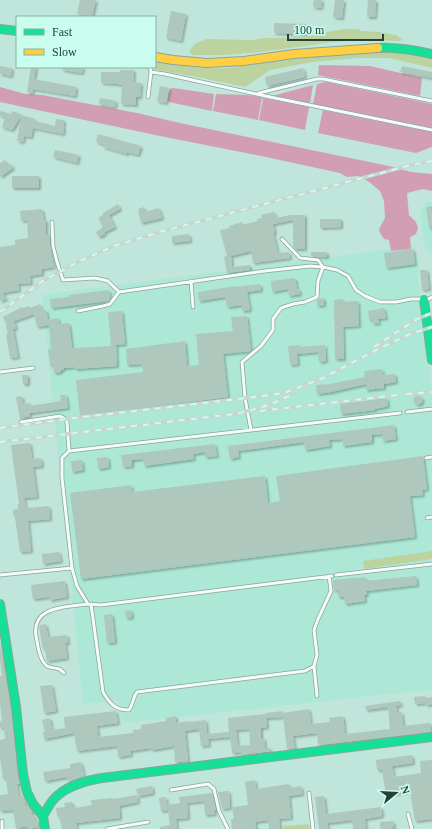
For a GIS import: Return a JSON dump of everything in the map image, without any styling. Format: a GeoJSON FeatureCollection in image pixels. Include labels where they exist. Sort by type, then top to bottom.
{"type":"FeatureCollection","features":[{"type":"Feature","properties":{"kind":"street"},"geometry":{"type":"LineString","coordinates":[[0,28],[16,31]]}},
{"type":"Feature","properties":{"kind":"street"},"geometry":{"type":"LineString","coordinates":[[156,57],[200,62],[236,62],[294,54],[390,47],[432,54]]}},
{"type":"Feature","properties":{"kind":"street"},"geometry":{"type":"LineString","coordinates":[[424,300],[430,334],[432,360]]}},
{"type":"Feature","properties":{"kind":"street"},"geometry":{"type":"LineString","coordinates":[[0,604],[16,707],[23,774],[27,792],[33,804],[43,816],[45,829]]}},
{"type":"Feature","properties":{"kind":"street"},"geometry":{"type":"LineString","coordinates":[[43,816],[53,799],[64,790],[98,778],[118,774],[432,737]]}},
{"type":"Feature","properties":{"kind":"lane"},"geometry":{"type":"LineString","coordinates":[[148,97],[150,68]]}},
{"type":"Feature","properties":{"kind":"lane"},"geometry":{"type":"LineString","coordinates":[[151,72],[432,130]]}},
{"type":"Feature","properties":{"kind":"lane"},"geometry":{"type":"LineString","coordinates":[[258,94],[317,79],[323,79],[432,101]]}},
{"type":"Feature","properties":{"kind":"lane"},"geometry":{"type":"LineString","coordinates":[[52,222],[53,246],[63,280],[95,278],[108,281],[119,292]]}},
{"type":"Feature","properties":{"kind":"lane"},"geometry":{"type":"LineString","coordinates":[[282,239],[300,258],[318,260],[324,268]]}},
{"type":"Feature","properties":{"kind":"lane"},"geometry":{"type":"LineString","coordinates":[[78,311],[110,304],[119,292],[310,266],[337,270],[348,276],[356,290],[365,296],[380,302],[396,302],[411,299],[424,300],[432,297]]}},
{"type":"Feature","properties":{"kind":"lane"},"geometry":{"type":"LineString","coordinates":[[251,430],[245,398],[242,362],[261,346],[272,330],[273,319],[281,308],[305,302],[317,297],[318,282],[324,268]]}},
{"type":"Feature","properties":{"kind":"lane"},"geometry":{"type":"LineString","coordinates":[[191,281],[193,307]]}},
{"type":"Feature","properties":{"kind":"lane"},"geometry":{"type":"LineString","coordinates":[[0,372],[33,368]]}},
{"type":"Feature","properties":{"kind":"lane"},"geometry":{"type":"LineString","coordinates":[[408,412],[432,409]]}},
{"type":"Feature","properties":{"kind":"lane"},"geometry":{"type":"LineString","coordinates":[[314,666],[305,671],[137,692],[134,696],[133,704],[129,710],[122,710],[109,703],[103,692],[90,604],[77,586],[72,568],[62,478],[62,458],[69,451],[400,413]]}},
{"type":"Feature","properties":{"kind":"lane"},"geometry":{"type":"LineString","coordinates":[[21,422],[60,416],[66,419],[69,451]]}},
{"type":"Feature","properties":{"kind":"lane"},"geometry":{"type":"LineString","coordinates":[[426,458],[432,457]]}},
{"type":"Feature","properties":{"kind":"lane"},"geometry":{"type":"LineString","coordinates":[[427,518],[432,517]]}},
{"type":"Feature","properties":{"kind":"lane"},"geometry":{"type":"LineString","coordinates":[[64,673],[60,669],[47,666],[44,663],[36,637],[37,620],[45,613],[57,608],[124,602],[432,564]]}},
{"type":"Feature","properties":{"kind":"lane"},"geometry":{"type":"LineString","coordinates":[[0,575],[72,568]]}},
{"type":"Feature","properties":{"kind":"lane"},"geometry":{"type":"LineString","coordinates":[[317,696],[314,666],[317,655],[314,630],[331,591],[333,576]]}},
{"type":"Feature","properties":{"kind":"lane"},"geometry":{"type":"LineString","coordinates":[[170,790],[208,784],[214,789],[219,811],[228,829]]}},
{"type":"Feature","properties":{"kind":"lane"},"geometry":{"type":"LineString","coordinates":[[309,793],[313,829]]}},
{"type":"Feature","properties":{"kind":"lane"},"geometry":{"type":"LineString","coordinates":[[408,814],[412,829]]}},
{"type":"Feature","properties":{"kind":"lane"},"geometry":{"type":"LineString","coordinates":[[2,821],[2,829]]}},
{"type":"Feature","properties":{"kind":"lane"},"geometry":{"type":"LineString","coordinates":[[107,829],[148,822]]}},
{"type":"Feature","properties":{"kind":"shaded area"},"geometry":{"type":"Polygon","coordinates":[[[344,29],[379,32],[396,35],[402,39],[400,41],[366,40],[333,42],[261,52],[226,55],[193,55],[189,51],[196,43],[207,39],[252,40],[263,38],[307,37],[344,29]]]}},
{"type":"Feature","properties":{"kind":"shaded area"},"geometry":{"type":"Polygon","coordinates":[[[392,51],[415,54],[432,58],[432,68],[389,58],[359,58],[312,62],[270,70],[245,87],[154,68],[156,68],[156,63],[158,62],[193,67],[228,68],[341,53],[392,51]]]}},
{"type":"Feature","properties":{"kind":"shaded area"},"geometry":{"type":"Polygon","coordinates":[[[319,65],[370,66],[422,78],[420,96],[318,75],[319,65]]]}},
{"type":"Feature","properties":{"kind":"shaded area"},"geometry":{"type":"Polygon","coordinates":[[[326,82],[432,104],[432,128],[313,104],[317,84],[326,82]]]}},
{"type":"Feature","properties":{"kind":"shaded area"},"geometry":{"type":"Polygon","coordinates":[[[313,85],[310,103],[272,96],[313,85]]]}},
{"type":"Feature","properties":{"kind":"shaded area"},"geometry":{"type":"Polygon","coordinates":[[[0,87],[25,94],[42,95],[137,113],[389,166],[411,172],[432,174],[432,191],[423,189],[407,193],[409,215],[416,222],[418,228],[416,234],[410,237],[411,249],[391,251],[389,240],[384,239],[379,229],[385,218],[384,201],[380,191],[368,181],[358,176],[347,177],[340,173],[266,157],[0,102],[0,87]]]}},
{"type":"Feature","properties":{"kind":"shaded area"},"geometry":{"type":"Polygon","coordinates":[[[173,88],[214,94],[212,111],[169,102],[170,89],[173,88]]]}},
{"type":"Feature","properties":{"kind":"shaded area"},"geometry":{"type":"Polygon","coordinates":[[[216,94],[262,97],[258,120],[213,111],[216,94]]]}},
{"type":"Feature","properties":{"kind":"shaded area"},"geometry":{"type":"Polygon","coordinates":[[[263,98],[309,107],[305,130],[259,120],[263,98]]]}},
{"type":"Feature","properties":{"kind":"shaded area"},"geometry":{"type":"Polygon","coordinates":[[[323,110],[432,132],[432,147],[416,153],[318,133],[323,110]]]}},
{"type":"Feature","properties":{"kind":"shaded area"},"geometry":{"type":"Polygon","coordinates":[[[426,202],[432,202],[432,256],[423,240],[421,210],[426,202]]]}},
{"type":"Feature","properties":{"kind":"shaded area"},"geometry":{"type":"Polygon","coordinates":[[[415,246],[432,391],[432,690],[123,723],[119,700],[83,704],[42,295],[415,246]]]}},
{"type":"Feature","properties":{"kind":"shaded area"},"geometry":{"type":"Polygon","coordinates":[[[432,551],[432,559],[364,569],[363,561],[432,551]]]}},
{"type":"Feature","properties":{"kind":"shaded area"},"geometry":{"type":"Polygon","coordinates":[[[309,824],[310,829],[284,829],[283,826],[309,824]]]}},
{"type":"Feature","properties":{"kind":"building"},"geometry":{"type":"Polygon","coordinates":[[[80,0],[96,0],[92,16],[77,14],[80,0]]]}},
{"type":"Feature","properties":{"kind":"building"},"geometry":{"type":"Polygon","coordinates":[[[314,0],[322,0],[321,8],[313,7],[314,0]]]}},
{"type":"Feature","properties":{"kind":"building"},"geometry":{"type":"Polygon","coordinates":[[[335,0],[344,0],[342,18],[333,17],[335,0]]]}},
{"type":"Feature","properties":{"kind":"building"},"geometry":{"type":"Polygon","coordinates":[[[368,0],[376,0],[375,17],[367,17],[368,0]]]}},
{"type":"Feature","properties":{"kind":"building"},"geometry":{"type":"Polygon","coordinates":[[[171,11],[186,14],[181,41],[166,38],[171,11]]]}},
{"type":"Feature","properties":{"kind":"building"},"geometry":{"type":"Polygon","coordinates":[[[274,23],[306,24],[306,34],[274,33],[274,23]]]}},
{"type":"Feature","properties":{"kind":"building"},"geometry":{"type":"Polygon","coordinates":[[[0,66],[12,68],[11,76],[0,74],[0,66]]]}},
{"type":"Feature","properties":{"kind":"building"},"geometry":{"type":"Polygon","coordinates":[[[402,66],[432,72],[432,78],[400,72],[402,66]]]}},
{"type":"Feature","properties":{"kind":"building"},"geometry":{"type":"Polygon","coordinates":[[[31,68],[36,68],[34,79],[76,87],[75,96],[33,89],[32,93],[27,92],[31,68]]]}},
{"type":"Feature","properties":{"kind":"building"},"geometry":{"type":"Polygon","coordinates":[[[63,68],[83,68],[82,73],[62,70],[63,68]]]}},
{"type":"Feature","properties":{"kind":"building"},"geometry":{"type":"Polygon","coordinates":[[[303,68],[305,77],[267,86],[265,77],[303,68]]]}},
{"type":"Feature","properties":{"kind":"building"},"geometry":{"type":"Polygon","coordinates":[[[120,70],[134,70],[133,82],[141,83],[140,97],[136,97],[136,105],[121,104],[122,85],[101,83],[101,72],[120,72],[120,70]]]}},
{"type":"Feature","properties":{"kind":"building"},"geometry":{"type":"Polygon","coordinates":[[[160,86],[169,88],[166,103],[157,101],[160,86]]]}},
{"type":"Feature","properties":{"kind":"building"},"geometry":{"type":"Polygon","coordinates":[[[100,98],[116,101],[115,107],[99,104],[100,98]]]}},
{"type":"Feature","properties":{"kind":"building"},"geometry":{"type":"Polygon","coordinates":[[[0,111],[11,114],[12,111],[35,119],[34,121],[55,126],[56,119],[64,120],[63,134],[33,128],[31,137],[24,136],[23,142],[17,141],[21,116],[12,130],[2,127],[5,117],[0,116],[0,111]]]}},
{"type":"Feature","properties":{"kind":"building"},"geometry":{"type":"Polygon","coordinates":[[[98,134],[141,146],[138,155],[127,152],[127,154],[103,147],[104,144],[96,142],[98,134]]]}},
{"type":"Feature","properties":{"kind":"building"},"geometry":{"type":"Polygon","coordinates":[[[55,150],[79,155],[77,163],[53,157],[55,150]]]}},
{"type":"Feature","properties":{"kind":"building"},"geometry":{"type":"Polygon","coordinates":[[[5,160],[8,166],[11,164],[13,168],[0,177],[0,163],[5,160]]]}},
{"type":"Feature","properties":{"kind":"building"},"geometry":{"type":"Polygon","coordinates":[[[12,176],[39,176],[39,188],[12,188],[12,176]]]}},
{"type":"Feature","properties":{"kind":"building"},"geometry":{"type":"Polygon","coordinates":[[[118,204],[120,209],[109,215],[115,227],[105,232],[103,230],[105,234],[99,237],[96,232],[103,227],[98,218],[103,215],[103,213],[118,204]]]}},
{"type":"Feature","properties":{"kind":"building"},"geometry":{"type":"Polygon","coordinates":[[[432,206],[432,228],[429,228],[426,207],[432,206]]]}},
{"type":"Feature","properties":{"kind":"building"},"geometry":{"type":"Polygon","coordinates":[[[144,207],[145,212],[159,208],[162,218],[141,223],[138,209],[144,207]]]}},
{"type":"Feature","properties":{"kind":"building"},"geometry":{"type":"Polygon","coordinates":[[[42,209],[44,220],[46,220],[46,235],[50,235],[50,247],[54,267],[42,269],[42,274],[30,276],[31,283],[18,284],[19,290],[3,293],[6,299],[0,301],[0,247],[15,245],[15,240],[28,238],[27,220],[21,221],[20,211],[42,209]]]}},
{"type":"Feature","properties":{"kind":"building"},"geometry":{"type":"Polygon","coordinates":[[[274,212],[276,218],[290,215],[305,215],[305,249],[295,249],[293,246],[293,220],[273,224],[275,232],[273,233],[278,253],[289,252],[290,258],[253,263],[251,251],[231,256],[232,267],[250,265],[250,270],[227,273],[224,257],[227,256],[220,230],[230,228],[229,226],[242,222],[242,225],[258,221],[257,219],[262,218],[261,215],[274,212]]]}},
{"type":"Feature","properties":{"kind":"building"},"geometry":{"type":"Polygon","coordinates":[[[320,219],[341,219],[341,227],[320,228],[320,219]]]}},
{"type":"Feature","properties":{"kind":"building"},"geometry":{"type":"Polygon","coordinates":[[[189,234],[190,241],[172,243],[172,236],[189,234]]]}},
{"type":"Feature","properties":{"kind":"building"},"geometry":{"type":"Polygon","coordinates":[[[413,249],[415,264],[386,268],[384,253],[413,249]]]}},
{"type":"Feature","properties":{"kind":"building"},"geometry":{"type":"Polygon","coordinates":[[[311,252],[327,252],[327,257],[311,256],[311,252]]]}},
{"type":"Feature","properties":{"kind":"building"},"geometry":{"type":"Polygon","coordinates":[[[420,270],[427,270],[429,289],[422,290],[420,270]]]}},
{"type":"Feature","properties":{"kind":"building"},"geometry":{"type":"Polygon","coordinates":[[[295,278],[297,289],[299,289],[300,294],[289,296],[288,289],[272,292],[271,281],[295,278]]]}},
{"type":"Feature","properties":{"kind":"building"},"geometry":{"type":"Polygon","coordinates":[[[260,284],[261,290],[247,292],[250,310],[242,311],[242,305],[227,307],[225,297],[199,301],[198,292],[260,284]]]}},
{"type":"Feature","properties":{"kind":"building"},"geometry":{"type":"Polygon","coordinates":[[[109,290],[110,300],[108,301],[51,308],[50,299],[109,290]]]}},
{"type":"Feature","properties":{"kind":"building"},"geometry":{"type":"Polygon","coordinates":[[[324,298],[324,305],[317,306],[317,300],[324,298]]]}},
{"type":"Feature","properties":{"kind":"building"},"geometry":{"type":"Polygon","coordinates":[[[343,299],[343,302],[358,301],[359,326],[343,327],[344,359],[335,359],[334,300],[343,299]]]}},
{"type":"Feature","properties":{"kind":"building"},"geometry":{"type":"Polygon","coordinates":[[[40,304],[42,311],[46,310],[48,320],[58,318],[59,324],[69,323],[72,348],[111,346],[108,312],[122,311],[125,344],[116,345],[117,366],[75,369],[75,367],[64,368],[61,372],[54,373],[53,365],[50,365],[48,349],[51,349],[49,325],[37,327],[34,314],[14,321],[16,328],[13,329],[18,357],[10,358],[6,334],[8,334],[7,325],[3,317],[22,307],[29,306],[30,308],[40,304]]]}},
{"type":"Feature","properties":{"kind":"building"},"geometry":{"type":"Polygon","coordinates":[[[384,308],[386,318],[378,319],[379,323],[373,324],[372,320],[369,320],[368,311],[384,308]]]}},
{"type":"Feature","properties":{"kind":"building"},"geometry":{"type":"Polygon","coordinates":[[[247,316],[251,351],[223,354],[228,397],[80,416],[76,380],[143,372],[142,364],[127,365],[126,349],[185,341],[187,366],[199,365],[196,334],[233,331],[231,317],[247,316]]]}},
{"type":"Feature","properties":{"kind":"building"},"geometry":{"type":"Polygon","coordinates":[[[300,345],[300,347],[325,345],[326,361],[319,362],[318,352],[297,354],[298,364],[290,365],[288,346],[300,345]]]}},
{"type":"Feature","properties":{"kind":"building"},"geometry":{"type":"Polygon","coordinates":[[[382,369],[383,375],[395,374],[396,382],[384,384],[384,388],[366,390],[366,384],[317,394],[316,385],[330,384],[365,377],[364,371],[382,369]]]}},
{"type":"Feature","properties":{"kind":"building"},"geometry":{"type":"Polygon","coordinates":[[[22,375],[28,375],[28,384],[23,384],[22,375]]]}},
{"type":"Feature","properties":{"kind":"building"},"geometry":{"type":"Polygon","coordinates":[[[60,395],[66,395],[68,408],[30,413],[30,416],[20,419],[16,397],[22,396],[23,404],[30,403],[30,406],[61,401],[60,395]]]}},
{"type":"Feature","properties":{"kind":"building"},"geometry":{"type":"Polygon","coordinates":[[[418,395],[423,400],[418,405],[413,400],[418,395]]]}},
{"type":"Feature","properties":{"kind":"building"},"geometry":{"type":"Polygon","coordinates":[[[387,398],[388,406],[375,410],[341,414],[340,404],[387,398]]]}},
{"type":"Feature","properties":{"kind":"building"},"geometry":{"type":"Polygon","coordinates":[[[394,425],[396,439],[383,441],[382,434],[372,435],[372,442],[343,446],[342,439],[329,440],[330,446],[305,450],[304,442],[238,451],[239,457],[230,459],[228,446],[394,425]]]}},
{"type":"Feature","properties":{"kind":"building"},"geometry":{"type":"Polygon","coordinates":[[[30,443],[32,459],[41,458],[42,466],[33,467],[37,497],[24,498],[26,508],[49,506],[50,519],[28,521],[31,551],[20,552],[13,510],[18,509],[19,504],[11,445],[30,443]]]}},
{"type":"Feature","properties":{"kind":"building"},"geometry":{"type":"Polygon","coordinates":[[[215,444],[217,456],[205,457],[205,452],[193,454],[194,459],[144,466],[143,459],[132,460],[132,466],[123,467],[121,455],[215,444]]]}},
{"type":"Feature","properties":{"kind":"building"},"geometry":{"type":"Polygon","coordinates":[[[423,456],[427,489],[422,490],[423,495],[410,496],[415,537],[81,579],[70,493],[131,485],[132,492],[265,476],[268,503],[280,501],[276,476],[423,456]]]}},
{"type":"Feature","properties":{"kind":"building"},"geometry":{"type":"Polygon","coordinates":[[[108,457],[109,467],[98,469],[97,458],[108,457]]]}},
{"type":"Feature","properties":{"kind":"building"},"geometry":{"type":"Polygon","coordinates":[[[82,460],[83,470],[72,472],[71,461],[82,460]]]}},
{"type":"Feature","properties":{"kind":"building"},"geometry":{"type":"Polygon","coordinates":[[[59,552],[61,561],[43,564],[42,554],[59,552]]]}},
{"type":"Feature","properties":{"kind":"building"},"geometry":{"type":"Polygon","coordinates":[[[416,576],[417,585],[366,591],[367,595],[364,595],[365,601],[345,604],[344,597],[338,597],[338,590],[334,591],[333,580],[365,577],[365,581],[416,576]]]}},
{"type":"Feature","properties":{"kind":"building"},"geometry":{"type":"Polygon","coordinates":[[[65,581],[67,597],[50,600],[49,597],[33,599],[31,585],[65,581]]]}},
{"type":"Feature","properties":{"kind":"building"},"geometry":{"type":"Polygon","coordinates":[[[131,610],[132,617],[126,618],[125,611],[131,610]]]}},
{"type":"Feature","properties":{"kind":"building"},"geometry":{"type":"Polygon","coordinates":[[[112,614],[115,642],[107,643],[104,615],[112,614]]]}},
{"type":"Feature","properties":{"kind":"building"},"geometry":{"type":"Polygon","coordinates":[[[46,624],[48,637],[67,635],[68,643],[65,643],[67,658],[47,661],[39,627],[40,625],[46,624]]]}},
{"type":"Feature","properties":{"kind":"building"},"geometry":{"type":"Polygon","coordinates":[[[0,642],[11,708],[20,784],[17,784],[19,796],[23,796],[25,806],[28,806],[32,811],[32,815],[34,815],[35,820],[37,820],[38,827],[28,829],[28,826],[16,828],[13,810],[0,811],[0,795],[8,794],[6,778],[3,779],[0,757],[0,740],[5,739],[4,727],[0,728],[0,722],[2,721],[0,704],[0,676],[2,676],[0,642]]]}},
{"type":"Feature","properties":{"kind":"building"},"geometry":{"type":"Polygon","coordinates":[[[52,685],[56,711],[44,713],[40,686],[52,685]]]}},
{"type":"Feature","properties":{"kind":"building"},"geometry":{"type":"Polygon","coordinates":[[[425,696],[425,703],[415,704],[414,697],[425,696]]]}},
{"type":"Feature","properties":{"kind":"building"},"geometry":{"type":"Polygon","coordinates":[[[432,697],[432,704],[426,705],[425,698],[432,697]]]}},
{"type":"Feature","properties":{"kind":"building"},"geometry":{"type":"Polygon","coordinates":[[[400,701],[401,705],[396,706],[397,713],[402,712],[403,726],[430,723],[431,732],[318,745],[317,733],[293,736],[295,748],[287,749],[283,717],[266,718],[266,713],[282,711],[283,713],[309,709],[311,724],[330,722],[329,718],[343,716],[345,734],[390,729],[388,707],[366,710],[365,706],[400,701]]]}},
{"type":"Feature","properties":{"kind":"building"},"geometry":{"type":"Polygon","coordinates":[[[116,711],[118,723],[97,726],[98,737],[133,733],[133,730],[141,729],[141,725],[166,721],[166,718],[176,716],[176,723],[206,720],[207,734],[229,732],[228,718],[266,714],[267,727],[261,728],[261,738],[264,738],[265,748],[270,748],[270,751],[241,755],[241,752],[232,753],[230,737],[208,739],[209,745],[201,746],[199,729],[185,731],[188,761],[175,762],[174,746],[152,750],[151,748],[130,751],[131,755],[118,757],[117,746],[77,751],[74,733],[44,739],[43,732],[45,732],[42,720],[50,718],[53,730],[65,728],[64,717],[116,711]],[[249,729],[236,730],[238,746],[250,745],[249,729]]]}},
{"type":"Feature","properties":{"kind":"building"},"geometry":{"type":"Polygon","coordinates":[[[412,755],[413,763],[392,766],[394,777],[421,773],[420,761],[432,760],[432,819],[415,821],[410,791],[386,795],[382,770],[377,770],[376,760],[412,755]]]}},
{"type":"Feature","properties":{"kind":"building"},"geometry":{"type":"Polygon","coordinates":[[[81,762],[84,776],[68,782],[67,777],[45,781],[43,772],[70,768],[70,764],[81,762]]]}},
{"type":"Feature","properties":{"kind":"building"},"geometry":{"type":"Polygon","coordinates":[[[255,780],[256,789],[289,784],[289,788],[301,786],[302,794],[289,796],[291,818],[279,819],[280,829],[269,829],[268,820],[255,822],[256,829],[232,829],[231,819],[234,819],[232,807],[248,805],[245,782],[255,780]]]}},
{"type":"Feature","properties":{"kind":"building"},"geometry":{"type":"Polygon","coordinates":[[[152,786],[153,793],[138,796],[136,789],[152,786]]]}},
{"type":"Feature","properties":{"kind":"building"},"geometry":{"type":"Polygon","coordinates":[[[229,791],[230,808],[222,809],[218,792],[229,791]]]}},
{"type":"Feature","properties":{"kind":"building"},"geometry":{"type":"Polygon","coordinates":[[[212,793],[216,810],[214,810],[215,814],[205,815],[204,801],[187,803],[188,818],[176,819],[177,829],[160,829],[160,827],[170,825],[168,810],[161,811],[159,798],[166,797],[167,805],[180,803],[179,797],[212,793]]]}},
{"type":"Feature","properties":{"kind":"building"},"geometry":{"type":"Polygon","coordinates":[[[137,795],[138,802],[119,806],[120,818],[76,823],[77,829],[62,829],[59,816],[57,816],[56,808],[65,807],[64,803],[72,802],[72,806],[75,806],[75,808],[92,805],[91,800],[113,799],[137,795]]]}},
{"type":"Feature","properties":{"kind":"building"},"geometry":{"type":"Polygon","coordinates":[[[324,796],[326,814],[381,807],[382,816],[365,819],[366,829],[353,829],[352,820],[327,823],[328,829],[319,829],[315,797],[324,796]]]}},
{"type":"Feature","properties":{"kind":"building"},"geometry":{"type":"Polygon","coordinates":[[[393,821],[393,829],[380,828],[380,822],[393,821]]]}},
{"type":"Feature","properties":{"kind":"railway"},"geometry":{"type":"LineString","coordinates":[[0,312],[44,280],[82,260],[114,246],[156,233],[411,165],[432,161]]}},
{"type":"Feature","properties":{"kind":"railway"},"geometry":{"type":"LineString","coordinates":[[374,347],[417,319],[432,313]]}},
{"type":"Feature","properties":{"kind":"railway"},"geometry":{"type":"LineString","coordinates":[[0,428],[284,393],[323,378],[410,334],[432,327]]}},
{"type":"Feature","properties":{"kind":"railway"},"geometry":{"type":"LineString","coordinates":[[406,394],[432,392]]}},
{"type":"Feature","properties":{"kind":"railway"},"geometry":{"type":"LineString","coordinates":[[0,442],[234,414],[249,411],[279,401],[293,394]]}},
{"type":"Feature","properties":{"kind":"railway"},"geometry":{"type":"LineString","coordinates":[[260,411],[397,395]]}},
{"type":"Feature","properties":{"kind":"traffic: fast"},"geometry":{"type":"LineString","coordinates":[[0,29],[16,31]]}},
{"type":"Feature","properties":{"kind":"traffic: fast"},"geometry":{"type":"LineString","coordinates":[[378,48],[405,49],[432,54]]}},
{"type":"Feature","properties":{"kind":"traffic: fast"},"geometry":{"type":"LineString","coordinates":[[424,300],[432,360]]}},
{"type":"Feature","properties":{"kind":"traffic: fast"},"geometry":{"type":"LineString","coordinates":[[0,604],[16,707],[23,774],[27,792],[33,804],[43,816],[45,829]]}},
{"type":"Feature","properties":{"kind":"traffic: fast"},"geometry":{"type":"LineString","coordinates":[[43,816],[53,800],[63,791],[75,785],[95,779],[432,737]]}},
{"type":"Feature","properties":{"kind":"traffic: slow"},"geometry":{"type":"LineString","coordinates":[[156,57],[207,63],[244,61],[294,54],[378,48]]}}]}
